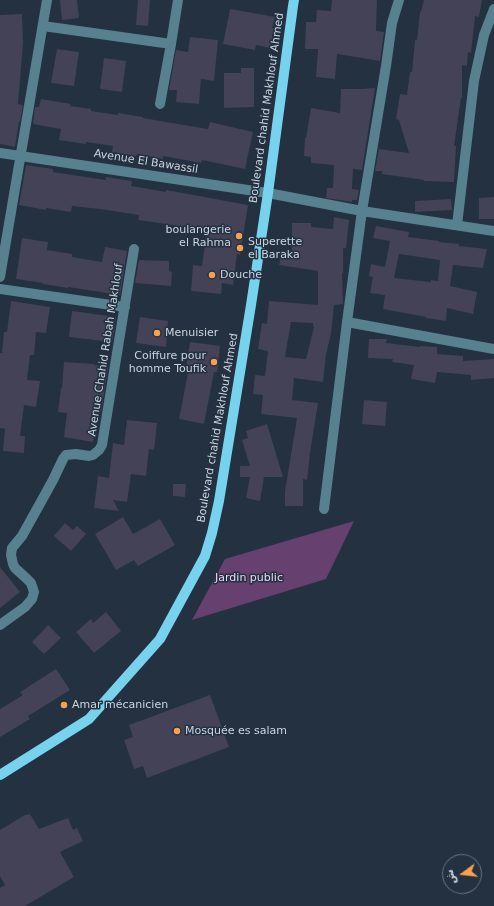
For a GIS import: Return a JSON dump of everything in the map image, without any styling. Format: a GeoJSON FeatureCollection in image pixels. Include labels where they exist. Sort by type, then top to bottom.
{"type":"FeatureCollection","features":[{"type":"Feature","properties":{"kind":"main road","name":"Boulevard chahid Makhlouf Ahmed"},"geometry":{"type":"LineString","coordinates":[[0,774],[89,719],[160,639],[205,556],[212,533],[219,500],[251,305],[294,0]]}},
{"type":"Feature","properties":{"kind":"street"},"geometry":{"type":"LineString","coordinates":[[0,278],[47,0]]}},
{"type":"Feature","properties":{"kind":"street"},"geometry":{"type":"LineString","coordinates":[[160,104],[178,0]]}},
{"type":"Feature","properties":{"kind":"street"},"geometry":{"type":"LineString","coordinates":[[324,509],[362,211],[392,22],[399,0]]}},
{"type":"Feature","properties":{"kind":"street"},"geometry":{"type":"LineString","coordinates":[[457,225],[474,81],[484,35],[494,9]]}},
{"type":"Feature","properties":{"kind":"street"},"geometry":{"type":"LineString","coordinates":[[42,26],[171,44]]}},
{"type":"Feature","properties":{"kind":"street","name":"Avenue El Bawassil"},"geometry":{"type":"LineString","coordinates":[[0,153],[268,193],[362,211],[494,231]]}},
{"type":"Feature","properties":{"kind":"street","name":"Avenue Chahid Rabah Makhlouf"},"geometry":{"type":"LineString","coordinates":[[0,625],[25,606],[32,599],[34,592],[31,583],[15,568],[13,564],[10,556],[12,548],[22,536],[66,455],[93,455],[102,445],[134,249]]}},
{"type":"Feature","properties":{"kind":"street"},"geometry":{"type":"LineString","coordinates":[[0,289],[125,306]]}},
{"type":"Feature","properties":{"kind":"street"},"geometry":{"type":"LineString","coordinates":[[347,322],[494,349]]}},
{"type":"Feature","properties":{"kind":"green space","name":"Jardin public"},"geometry":{"type":"Polygon","coordinates":[[[354,521],[326,579],[192,620],[225,559],[354,521]]]}},
{"type":"Feature","properties":{"kind":"building"},"geometry":{"type":"Polygon","coordinates":[[[60,0],[77,0],[79,18],[62,20],[60,0]]]}},
{"type":"Feature","properties":{"kind":"building"},"geometry":{"type":"Polygon","coordinates":[[[138,0],[150,0],[148,26],[136,25],[138,0]]]}},
{"type":"Feature","properties":{"kind":"building"},"geometry":{"type":"Polygon","coordinates":[[[332,0],[377,0],[376,31],[384,32],[380,61],[337,54],[335,79],[316,77],[318,49],[305,49],[306,22],[316,22],[317,10],[331,11],[332,0]]]}},
{"type":"Feature","properties":{"kind":"building"},"geometry":{"type":"Polygon","coordinates":[[[424,0],[482,0],[479,17],[475,16],[471,53],[468,52],[467,66],[462,65],[462,98],[454,146],[456,146],[454,182],[424,181],[382,174],[382,171],[375,171],[379,149],[409,153],[399,120],[396,119],[400,94],[407,95],[410,72],[412,72],[415,40],[417,40],[420,12],[424,0]]]}},
{"type":"Feature","properties":{"kind":"building"},"geometry":{"type":"Polygon","coordinates":[[[230,9],[275,17],[272,28],[274,28],[270,48],[256,45],[255,50],[223,44],[230,9]]]}},
{"type":"Feature","properties":{"kind":"building"},"geometry":{"type":"Polygon","coordinates":[[[22,14],[23,43],[18,104],[23,105],[15,147],[0,144],[0,15],[22,14]]]}},
{"type":"Feature","properties":{"kind":"building"},"geometry":{"type":"Polygon","coordinates":[[[190,37],[218,40],[214,81],[201,79],[199,104],[176,102],[177,90],[169,90],[176,50],[188,52],[190,37]]]}},
{"type":"Feature","properties":{"kind":"building"},"geometry":{"type":"Polygon","coordinates":[[[57,49],[79,52],[74,86],[51,83],[57,49]]]}},
{"type":"Feature","properties":{"kind":"building"},"geometry":{"type":"Polygon","coordinates":[[[104,58],[126,61],[122,92],[100,89],[104,58]]]}},
{"type":"Feature","properties":{"kind":"building"},"geometry":{"type":"Polygon","coordinates":[[[241,68],[254,68],[254,107],[224,108],[224,73],[241,73],[241,68]]]}},
{"type":"Feature","properties":{"kind":"building"},"geometry":{"type":"Polygon","coordinates":[[[375,88],[362,170],[353,169],[352,189],[359,190],[357,200],[352,200],[352,202],[326,198],[327,188],[333,188],[334,165],[311,163],[311,157],[304,156],[305,138],[311,108],[340,113],[341,89],[375,88]]]}},
{"type":"Feature","properties":{"kind":"building"},"geometry":{"type":"Polygon","coordinates":[[[41,99],[71,104],[70,106],[91,109],[91,111],[118,115],[118,113],[208,129],[210,122],[253,132],[245,169],[202,160],[201,163],[163,156],[163,159],[137,154],[136,156],[112,152],[113,146],[59,140],[61,129],[33,124],[35,107],[39,107],[41,99]]]}},
{"type":"Feature","properties":{"kind":"building"},"geometry":{"type":"Polygon","coordinates":[[[26,165],[53,169],[53,172],[79,176],[106,180],[106,177],[132,181],[131,186],[166,192],[166,190],[248,205],[240,255],[237,254],[233,285],[222,283],[221,294],[191,291],[193,265],[202,266],[207,230],[138,220],[139,215],[100,209],[72,206],[71,212],[46,208],[46,210],[19,205],[26,165]]]}},
{"type":"Feature","properties":{"kind":"building"},"geometry":{"type":"Polygon","coordinates":[[[494,197],[494,219],[479,219],[479,198],[494,197]]]}},
{"type":"Feature","properties":{"kind":"building"},"geometry":{"type":"Polygon","coordinates":[[[451,199],[452,210],[415,212],[415,201],[451,199]]]}},
{"type":"Feature","properties":{"kind":"building"},"geometry":{"type":"Polygon","coordinates":[[[334,217],[349,220],[346,248],[343,248],[343,304],[334,305],[323,382],[294,378],[292,400],[318,403],[307,480],[303,479],[303,506],[285,506],[285,491],[297,418],[261,414],[263,395],[253,394],[255,375],[265,376],[268,351],[258,349],[262,323],[267,324],[269,301],[318,305],[318,271],[279,265],[282,251],[292,253],[292,223],[311,223],[311,227],[333,229],[334,217]],[[291,322],[285,357],[306,359],[314,327],[313,323],[291,322]]]}},
{"type":"Feature","properties":{"kind":"building"},"geometry":{"type":"Polygon","coordinates":[[[376,226],[409,232],[408,237],[459,244],[459,246],[487,249],[483,268],[453,265],[450,286],[477,292],[473,314],[447,308],[446,321],[383,309],[385,295],[370,293],[373,277],[369,276],[371,264],[385,267],[390,241],[373,238],[376,226]],[[399,254],[394,278],[431,282],[431,280],[438,281],[440,260],[399,254]]]}},
{"type":"Feature","properties":{"kind":"building"},"geometry":{"type":"Polygon","coordinates":[[[22,238],[48,242],[47,250],[72,254],[72,257],[102,262],[105,247],[127,251],[120,295],[16,279],[22,238]]]}},
{"type":"Feature","properties":{"kind":"building"},"geometry":{"type":"Polygon","coordinates":[[[139,260],[169,261],[169,271],[172,272],[171,286],[135,283],[139,260]]]}},
{"type":"Feature","properties":{"kind":"building"},"geometry":{"type":"Polygon","coordinates":[[[11,301],[50,307],[46,333],[36,332],[34,355],[30,355],[27,380],[40,381],[36,407],[24,405],[20,436],[25,436],[24,453],[3,451],[5,429],[0,428],[0,353],[2,353],[4,332],[7,332],[11,301]]]}},
{"type":"Feature","properties":{"kind":"building"},"geometry":{"type":"Polygon","coordinates":[[[72,311],[116,317],[112,342],[69,337],[72,311]]]}},
{"type":"Feature","properties":{"kind":"building","name":"Menuisier"},"geometry":{"type":"Polygon","coordinates":[[[140,317],[168,321],[166,347],[136,343],[140,317]]]}},
{"type":"Feature","properties":{"kind":"building"},"geometry":{"type":"Polygon","coordinates":[[[369,339],[387,339],[386,343],[420,347],[437,347],[437,354],[463,356],[463,361],[494,359],[494,378],[471,380],[471,375],[437,372],[435,383],[411,379],[414,365],[392,362],[393,359],[368,358],[369,339]]]}},
{"type":"Feature","properties":{"kind":"building"},"geometry":{"type":"Polygon","coordinates":[[[190,342],[220,346],[217,372],[214,372],[204,424],[179,419],[189,368],[186,368],[190,342]]]}},
{"type":"Feature","properties":{"kind":"building"},"geometry":{"type":"Polygon","coordinates":[[[64,362],[94,364],[108,367],[101,412],[98,411],[93,442],[64,437],[67,413],[58,412],[64,362]]]}},
{"type":"Feature","properties":{"kind":"building"},"geometry":{"type":"Polygon","coordinates":[[[364,400],[387,402],[385,426],[362,424],[364,400]]]}},
{"type":"Feature","properties":{"kind":"building"},"geometry":{"type":"Polygon","coordinates":[[[127,420],[157,423],[154,450],[149,449],[146,476],[131,474],[127,502],[113,500],[119,511],[94,508],[98,476],[109,478],[113,443],[124,445],[127,420]]]}},
{"type":"Feature","properties":{"kind":"building"},"geometry":{"type":"Polygon","coordinates":[[[267,424],[283,477],[264,477],[260,501],[246,498],[250,477],[240,477],[240,466],[250,466],[242,440],[248,438],[246,431],[267,424]]]}},
{"type":"Feature","properties":{"kind":"building"},"geometry":{"type":"Polygon","coordinates":[[[173,484],[186,484],[185,497],[173,496],[173,484]]]}},
{"type":"Feature","properties":{"kind":"building"},"geometry":{"type":"Polygon","coordinates":[[[123,517],[133,534],[160,519],[175,545],[138,566],[134,560],[116,570],[95,534],[123,517]]]}},
{"type":"Feature","properties":{"kind":"building"},"geometry":{"type":"Polygon","coordinates":[[[65,523],[73,530],[77,526],[86,534],[71,551],[54,536],[65,523]]]}},
{"type":"Feature","properties":{"kind":"building"},"geometry":{"type":"Polygon","coordinates":[[[0,567],[20,592],[0,608],[0,567]]]}},
{"type":"Feature","properties":{"kind":"building"},"geometry":{"type":"Polygon","coordinates":[[[106,612],[121,631],[94,653],[76,632],[91,619],[93,623],[106,612]]]}},
{"type":"Feature","properties":{"kind":"building"},"geometry":{"type":"Polygon","coordinates":[[[48,625],[61,638],[44,654],[32,642],[48,625]]]}},
{"type":"Feature","properties":{"kind":"building"},"geometry":{"type":"Polygon","coordinates":[[[56,669],[70,690],[28,716],[30,719],[0,737],[0,709],[23,695],[20,692],[56,669]]]}},
{"type":"Feature","properties":{"kind":"building","name":"Mosquée es salam"},"geometry":{"type":"Polygon","coordinates":[[[210,695],[229,747],[147,778],[143,766],[134,769],[124,740],[133,737],[129,725],[210,695]]]}},
{"type":"Feature","properties":{"kind":"building"},"geometry":{"type":"Polygon","coordinates":[[[30,814],[39,829],[68,818],[73,830],[77,828],[83,841],[60,852],[74,877],[25,906],[0,906],[0,888],[5,885],[0,876],[0,830],[25,815],[30,814]]]}},
{"type":"Feature","properties":{"kind":"place","name":"boulangerie el Rahma"},"geometry":{"type":"Point","coordinates":[239,236]}},
{"type":"Feature","properties":{"kind":"place","name":"Superette el Baraka"},"geometry":{"type":"Point","coordinates":[240,248]}},
{"type":"Feature","properties":{"kind":"place","name":"Douche"},"geometry":{"type":"Point","coordinates":[212,275]}},
{"type":"Feature","properties":{"kind":"place","name":"Menuisier"},"geometry":{"type":"Point","coordinates":[157,333]}},
{"type":"Feature","properties":{"kind":"place","name":"Coiffure pour homme Toufik"},"geometry":{"type":"Point","coordinates":[214,362]}},
{"type":"Feature","properties":{"kind":"place","name":"Amar mécanicien"},"geometry":{"type":"Point","coordinates":[64,705]}},
{"type":"Feature","properties":{"kind":"place","name":"Mosquée es salam"},"geometry":{"type":"Point","coordinates":[177,731]}}]}
